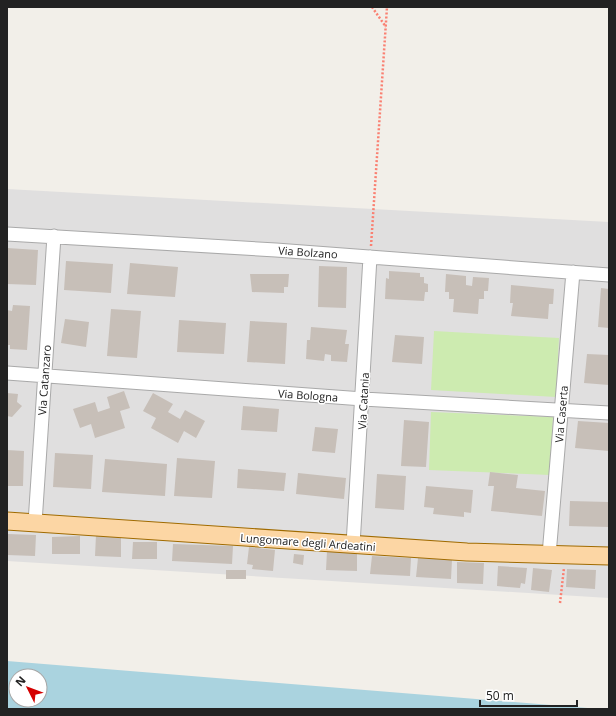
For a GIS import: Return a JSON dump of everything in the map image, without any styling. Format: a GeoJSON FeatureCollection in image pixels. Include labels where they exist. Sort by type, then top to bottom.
{"type":"FeatureCollection","features":[{"type":"Feature","properties":{"kind":"main road","name":"Lungomare degli Ardeatini"},"geometry":{"type":"LineString","coordinates":[[7,521],[467,552],[609,556]]}},
{"type":"Feature","properties":{"kind":"street","name":"Via Bolzano"},"geometry":{"type":"LineString","coordinates":[[7,234],[370,257],[609,275]]}},
{"type":"Feature","properties":{"kind":"street","name":"Via Catanzaro"},"geometry":{"type":"LineString","coordinates":[[35,523],[54,236]]}},
{"type":"Feature","properties":{"kind":"street","name":"Via Catania"},"geometry":{"type":"LineString","coordinates":[[353,545],[363,399],[370,257]]}},
{"type":"Feature","properties":{"kind":"street","name":"Via Caserta"},"geometry":{"type":"LineString","coordinates":[[557,555],[561,410],[573,272]]}},
{"type":"Feature","properties":{"kind":"street","name":"Via Bologna"},"geometry":{"type":"LineString","coordinates":[[7,373],[363,399],[609,413]]}},
{"type":"Feature","properties":{"kind":"path"},"geometry":{"type":"LineString","coordinates":[[372,7],[386,27]]}},
{"type":"Feature","properties":{"kind":"path"},"geometry":{"type":"LineString","coordinates":[[370,257],[387,7]]}},
{"type":"Feature","properties":{"kind":"path"},"geometry":{"type":"LineString","coordinates":[[557,555],[560,603]]}},
{"type":"Feature","properties":{"kind":"shaded area"},"geometry":{"type":"Polygon","coordinates":[[[7,189],[609,222],[609,598],[7,561],[7,189]]]}},
{"type":"Feature","properties":{"kind":"green space"},"geometry":{"type":"Polygon","coordinates":[[[434,331],[559,338],[556,397],[431,390],[434,331]]]}},
{"type":"Feature","properties":{"kind":"green space"},"geometry":{"type":"Polygon","coordinates":[[[431,412],[553,417],[550,475],[429,470],[431,412]]]}},
{"type":"Feature","properties":{"kind":"water"},"geometry":{"type":"Polygon","coordinates":[[[7,661],[600,709],[7,709],[7,661]]]}},
{"type":"Feature","properties":{"kind":"building"},"geometry":{"type":"Polygon","coordinates":[[[7,248],[38,250],[36,285],[7,284],[7,248]]]}},
{"type":"Feature","properties":{"kind":"building"},"geometry":{"type":"Polygon","coordinates":[[[66,261],[113,264],[111,293],[64,290],[66,261]]]}},
{"type":"Feature","properties":{"kind":"building"},"geometry":{"type":"Polygon","coordinates":[[[130,263],[178,267],[175,297],[127,294],[130,263]]]}},
{"type":"Feature","properties":{"kind":"building"},"geometry":{"type":"Polygon","coordinates":[[[319,266],[347,267],[346,308],[318,307],[319,266]]]}},
{"type":"Feature","properties":{"kind":"building"},"geometry":{"type":"Polygon","coordinates":[[[389,271],[420,273],[420,277],[424,277],[424,283],[428,284],[428,292],[425,292],[424,301],[385,299],[386,278],[389,279],[389,271]]]}},
{"type":"Feature","properties":{"kind":"building"},"geometry":{"type":"Polygon","coordinates":[[[250,274],[289,274],[288,287],[284,287],[284,293],[252,292],[250,274]]]}},
{"type":"Feature","properties":{"kind":"building"},"geometry":{"type":"Polygon","coordinates":[[[446,274],[466,276],[466,285],[472,286],[473,277],[489,278],[488,291],[484,291],[484,299],[479,299],[478,314],[453,312],[454,299],[449,299],[449,292],[445,292],[446,274]]]}},
{"type":"Feature","properties":{"kind":"building"},"geometry":{"type":"Polygon","coordinates":[[[511,285],[554,289],[553,304],[549,304],[548,319],[511,316],[513,303],[510,303],[511,285]]]}},
{"type":"Feature","properties":{"kind":"building"},"geometry":{"type":"Polygon","coordinates":[[[601,288],[609,289],[609,328],[598,327],[601,288]]]}},
{"type":"Feature","properties":{"kind":"building"},"geometry":{"type":"Polygon","coordinates":[[[13,305],[30,306],[27,350],[10,349],[10,345],[7,345],[7,310],[12,311],[13,305]]]}},
{"type":"Feature","properties":{"kind":"building"},"geometry":{"type":"Polygon","coordinates":[[[111,309],[141,311],[137,358],[107,356],[111,309]]]}},
{"type":"Feature","properties":{"kind":"building"},"geometry":{"type":"Polygon","coordinates":[[[65,319],[89,322],[86,347],[61,343],[65,319]]]}},
{"type":"Feature","properties":{"kind":"building"},"geometry":{"type":"Polygon","coordinates":[[[179,320],[226,323],[224,354],[177,352],[179,320]]]}},
{"type":"Feature","properties":{"kind":"building"},"geometry":{"type":"Polygon","coordinates":[[[250,321],[287,323],[285,364],[247,362],[250,321]]]}},
{"type":"Feature","properties":{"kind":"building"},"geometry":{"type":"Polygon","coordinates":[[[311,327],[347,330],[345,344],[349,344],[347,362],[331,361],[331,355],[325,354],[324,361],[306,359],[307,340],[310,340],[311,327]]]}},
{"type":"Feature","properties":{"kind":"building"},"geometry":{"type":"Polygon","coordinates":[[[395,335],[424,337],[422,364],[392,362],[395,335]]]}},
{"type":"Feature","properties":{"kind":"building"},"geometry":{"type":"Polygon","coordinates":[[[587,354],[609,355],[609,385],[584,383],[587,354]]]}},
{"type":"Feature","properties":{"kind":"building"},"geometry":{"type":"Polygon","coordinates":[[[124,391],[130,408],[120,411],[125,428],[95,438],[91,424],[80,428],[73,409],[95,402],[98,412],[110,408],[107,397],[124,391]]]}},
{"type":"Feature","properties":{"kind":"building"},"geometry":{"type":"Polygon","coordinates":[[[7,393],[18,394],[17,402],[22,406],[12,417],[7,416],[7,393]]]}},
{"type":"Feature","properties":{"kind":"building"},"geometry":{"type":"Polygon","coordinates":[[[153,393],[173,404],[168,412],[180,419],[185,410],[205,421],[196,438],[184,431],[178,443],[151,428],[156,418],[143,411],[153,393]]]}},
{"type":"Feature","properties":{"kind":"building"},"geometry":{"type":"Polygon","coordinates":[[[243,406],[279,409],[277,432],[241,430],[243,406]]]}},
{"type":"Feature","properties":{"kind":"building"},"geometry":{"type":"Polygon","coordinates":[[[404,420],[429,422],[426,467],[401,466],[404,420]]]}},
{"type":"Feature","properties":{"kind":"building"},"geometry":{"type":"Polygon","coordinates":[[[578,421],[609,423],[609,451],[575,448],[578,421]]]}},
{"type":"Feature","properties":{"kind":"building"},"geometry":{"type":"Polygon","coordinates":[[[315,427],[338,429],[335,453],[312,451],[315,427]]]}},
{"type":"Feature","properties":{"kind":"building"},"geometry":{"type":"Polygon","coordinates":[[[7,450],[24,451],[23,486],[7,486],[7,450]]]}},
{"type":"Feature","properties":{"kind":"building"},"geometry":{"type":"Polygon","coordinates":[[[55,453],[93,455],[91,489],[53,487],[55,453]]]}},
{"type":"Feature","properties":{"kind":"building"},"geometry":{"type":"Polygon","coordinates":[[[177,458],[215,461],[212,498],[174,496],[177,458]]]}},
{"type":"Feature","properties":{"kind":"building"},"geometry":{"type":"Polygon","coordinates":[[[105,459],[167,464],[165,496],[102,492],[105,459]]]}},
{"type":"Feature","properties":{"kind":"building"},"geometry":{"type":"Polygon","coordinates":[[[238,469],[286,473],[284,491],[237,488],[238,469]]]}},
{"type":"Feature","properties":{"kind":"building"},"geometry":{"type":"Polygon","coordinates":[[[490,472],[518,475],[516,488],[545,491],[542,516],[491,511],[494,486],[488,486],[490,472]]]}},
{"type":"Feature","properties":{"kind":"building"},"geometry":{"type":"Polygon","coordinates":[[[298,473],[346,478],[344,499],[296,494],[298,473]]]}},
{"type":"Feature","properties":{"kind":"building"},"geometry":{"type":"Polygon","coordinates":[[[377,474],[406,476],[404,510],[375,508],[377,474]]]}},
{"type":"Feature","properties":{"kind":"building"},"geometry":{"type":"Polygon","coordinates":[[[426,486],[473,490],[471,513],[464,512],[464,517],[433,514],[434,508],[424,507],[426,486]]]}},
{"type":"Feature","properties":{"kind":"building"},"geometry":{"type":"Polygon","coordinates":[[[570,501],[609,502],[609,527],[569,526],[570,501]]]}},
{"type":"Feature","properties":{"kind":"building"},"geometry":{"type":"Polygon","coordinates":[[[8,534],[36,535],[35,556],[7,555],[8,534]]]}},
{"type":"Feature","properties":{"kind":"building"},"geometry":{"type":"Polygon","coordinates":[[[96,535],[121,536],[121,557],[95,556],[96,535]]]}},
{"type":"Feature","properties":{"kind":"building"},"geometry":{"type":"Polygon","coordinates":[[[80,536],[80,554],[52,554],[52,537],[80,536]]]}},
{"type":"Feature","properties":{"kind":"building"},"geometry":{"type":"Polygon","coordinates":[[[133,542],[157,542],[157,559],[132,559],[133,542]]]}},
{"type":"Feature","properties":{"kind":"building"},"geometry":{"type":"Polygon","coordinates":[[[173,544],[233,546],[232,564],[172,561],[173,544]]]}},
{"type":"Feature","properties":{"kind":"building"},"geometry":{"type":"Polygon","coordinates":[[[249,547],[275,550],[273,571],[252,569],[253,565],[247,564],[249,547]]]}},
{"type":"Feature","properties":{"kind":"building"},"geometry":{"type":"Polygon","coordinates":[[[327,551],[357,553],[357,571],[326,570],[327,551]]]}},
{"type":"Feature","properties":{"kind":"building"},"geometry":{"type":"Polygon","coordinates":[[[294,554],[304,555],[303,565],[293,563],[294,554]]]}},
{"type":"Feature","properties":{"kind":"building"},"geometry":{"type":"Polygon","coordinates":[[[372,556],[411,558],[410,576],[370,574],[372,556]]]}},
{"type":"Feature","properties":{"kind":"building"},"geometry":{"type":"Polygon","coordinates":[[[418,558],[452,560],[451,579],[416,577],[418,558]]]}},
{"type":"Feature","properties":{"kind":"building"},"geometry":{"type":"Polygon","coordinates":[[[457,562],[484,563],[483,584],[457,583],[457,562]]]}},
{"type":"Feature","properties":{"kind":"building"},"geometry":{"type":"Polygon","coordinates":[[[498,566],[527,568],[525,584],[521,583],[520,588],[497,586],[498,566]]]}},
{"type":"Feature","properties":{"kind":"building"},"geometry":{"type":"Polygon","coordinates":[[[533,568],[552,570],[549,592],[531,590],[533,568]]]}},
{"type":"Feature","properties":{"kind":"building"},"geometry":{"type":"Polygon","coordinates":[[[567,569],[596,570],[595,589],[566,587],[567,569]]]}},
{"type":"Feature","properties":{"kind":"building"},"geometry":{"type":"Polygon","coordinates":[[[226,570],[246,570],[246,579],[226,579],[226,570]]]}}]}
